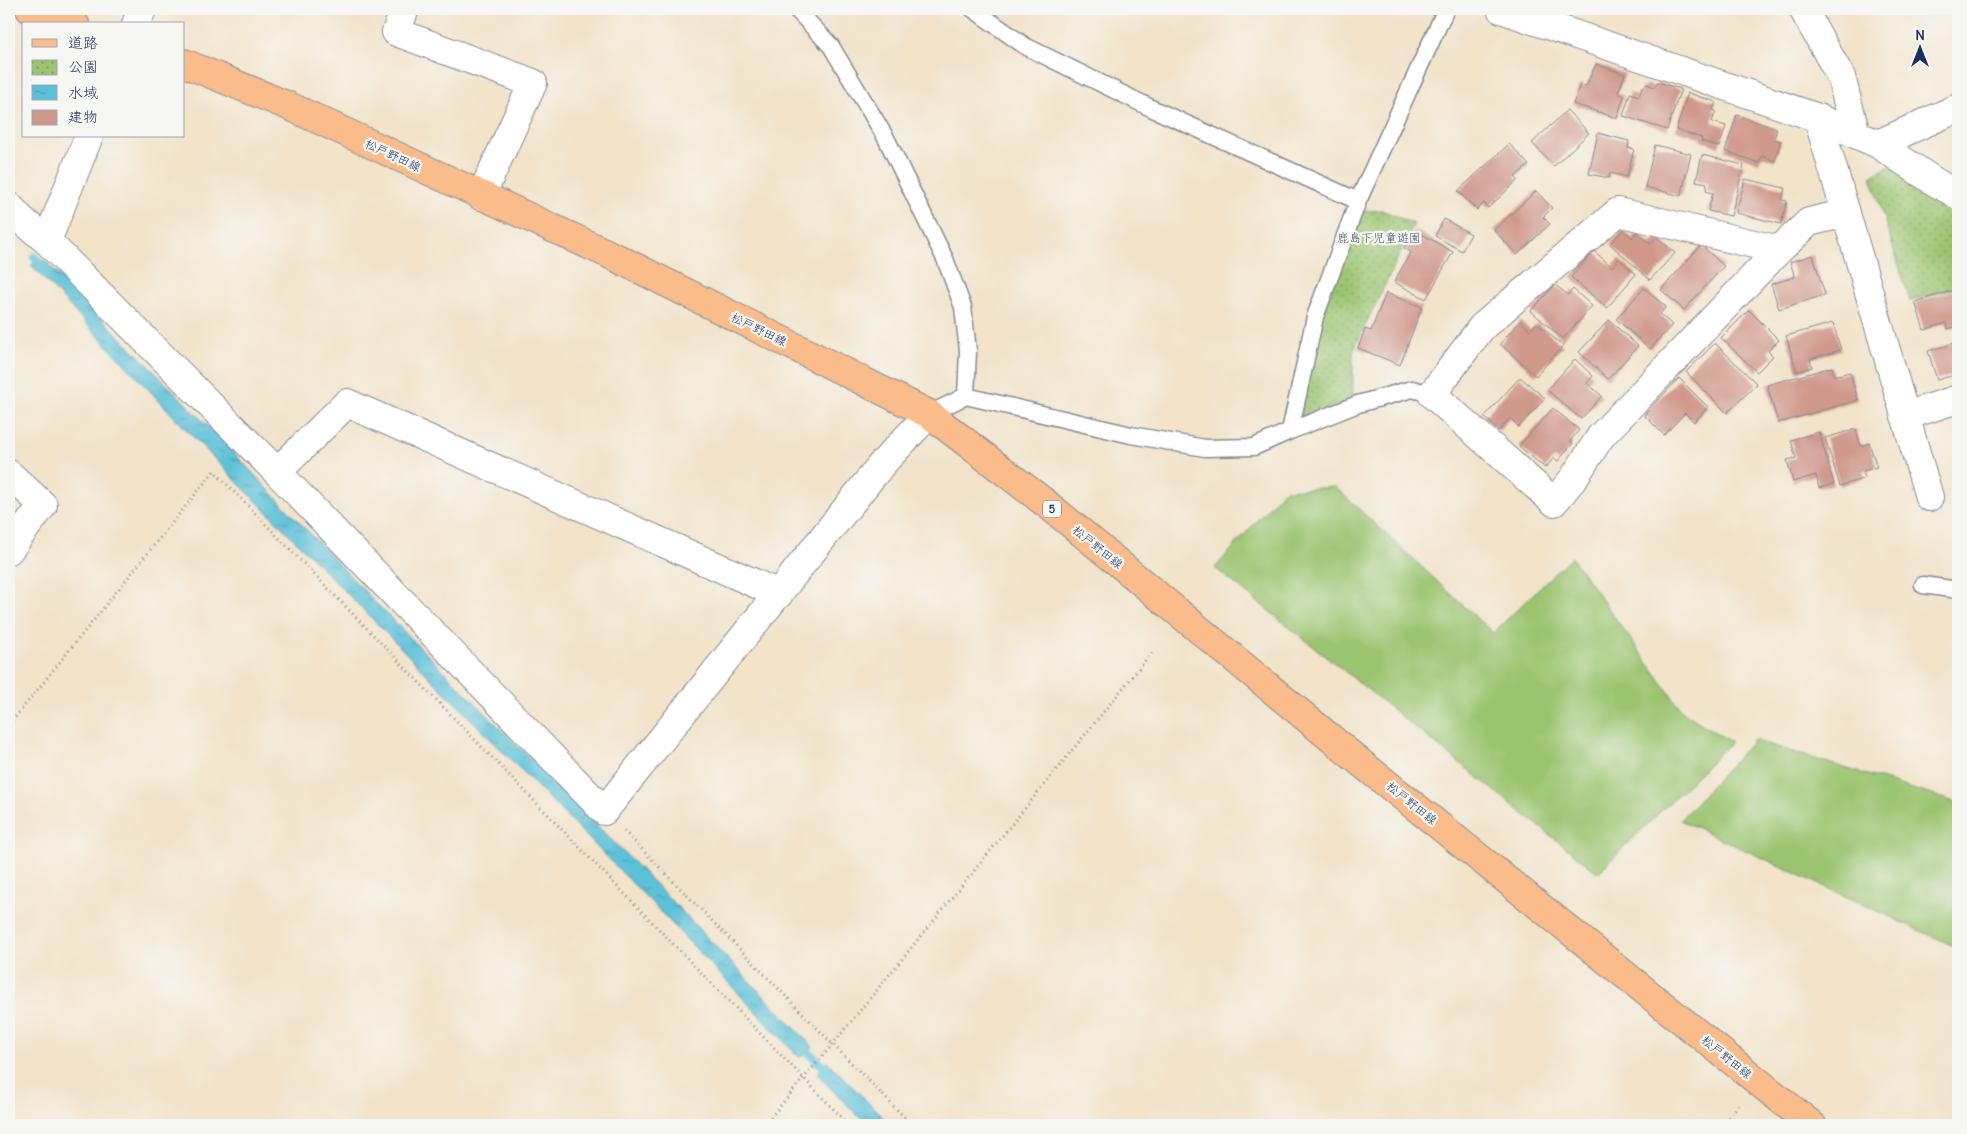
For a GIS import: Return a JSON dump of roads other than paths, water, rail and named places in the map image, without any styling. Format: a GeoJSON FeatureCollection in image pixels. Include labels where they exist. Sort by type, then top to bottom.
{"type":"FeatureCollection","features":[{"type":"Feature","properties":{"kind":"main road"},"geometry":{"type":"LineString","coordinates":[[30,9],[69,22]]}},
{"type":"Feature","properties":{"kind":"main road","name":"松戸野田線"},"geometry":{"type":"LineString","coordinates":[[185,63],[291,107],[617,258],[929,414],[1048,505],[1361,763],[1812,1125]]}},
{"type":"Feature","properties":{"kind":"street"},"geometry":{"type":"LineString","coordinates":[[137,22],[142,9]]}},
{"type":"Feature","properties":{"kind":"street"},"geometry":{"type":"LineString","coordinates":[[405,9],[396,32],[533,83],[481,196]]}},
{"type":"Feature","properties":{"kind":"street"},"geometry":{"type":"LineString","coordinates":[[1501,9],[1818,118],[1867,139],[1958,195]]}},
{"type":"Feature","properties":{"kind":"street"},"geometry":{"type":"LineString","coordinates":[[1803,9],[1841,77],[1867,139]]}},
{"type":"Feature","properties":{"kind":"street"},"geometry":{"type":"LineString","coordinates":[[1867,139],[1958,108]]}},
{"type":"Feature","properties":{"kind":"street"},"geometry":{"type":"LineString","coordinates":[[1818,118],[1929,498]]}},
{"type":"Feature","properties":{"kind":"street"},"geometry":{"type":"LineString","coordinates":[[47,242],[88,138]]}},
{"type":"Feature","properties":{"kind":"street"},"geometry":{"type":"LineString","coordinates":[[9,206],[277,472],[604,811],[882,464],[929,414]]}},
{"type":"Feature","properties":{"kind":"street"},"geometry":{"type":"LineString","coordinates":[[1779,250],[1618,212],[1482,327],[1432,394],[1554,502],[1601,436],[1779,250],[1809,222],[1846,213]]}},
{"type":"Feature","properties":{"kind":"street"},"geometry":{"type":"LineString","coordinates":[[1905,416],[1958,399]]}},
{"type":"Feature","properties":{"kind":"street"},"geometry":{"type":"LineString","coordinates":[[277,472],[347,403],[779,594]]}},
{"type":"Feature","properties":{"kind":"street"},"geometry":{"type":"LineString","coordinates":[[9,474],[43,505],[9,550]]}},
{"type":"Feature","properties":{"kind":"lane"},"geometry":{"type":"LineString","coordinates":[[796,9],[831,46],[881,129],[945,259],[962,307],[968,352],[966,396]]}},
{"type":"Feature","properties":{"kind":"lane"},"geometry":{"type":"LineString","coordinates":[[973,9],[1025,46],[1151,108],[1358,201]]}},
{"type":"Feature","properties":{"kind":"lane"},"geometry":{"type":"LineString","coordinates":[[1290,431],[1315,316],[1358,201],[1446,9]]}},
{"type":"Feature","properties":{"kind":"lane"},"geometry":{"type":"LineString","coordinates":[[929,414],[966,396],[1131,435],[1206,448],[1254,447],[1358,404],[1412,389],[1432,394]]}},
{"type":"Feature","properties":{"kind":"lane"},"geometry":{"type":"LineString","coordinates":[[1923,585],[1958,590]]}},
{"type":"Feature","properties":{"kind":"water"},"geometry":{"type":"Polygon","coordinates":[[[44,260],[213,431],[370,597],[667,896],[813,1047],[800,1058],[656,907],[199,443],[31,265],[44,260]]]}},
{"type":"Feature","properties":{"kind":"water"},"geometry":{"type":"Polygon","coordinates":[[[827,1061],[891,1125],[867,1125],[817,1074],[827,1061]]]}},
{"type":"Feature","properties":{"kind":"waterway"},"geometry":{"type":"LineString","coordinates":[[34,257],[46,270]]}},
{"type":"Feature","properties":{"kind":"waterway"},"geometry":{"type":"LineString","coordinates":[[800,1044],[832,1075]]}},
{"type":"Feature","properties":{"kind":"park label","name":"鹿島下児童遊園"},"geometry":{"type":"Point","coordinates":[1379,237]}}]}
